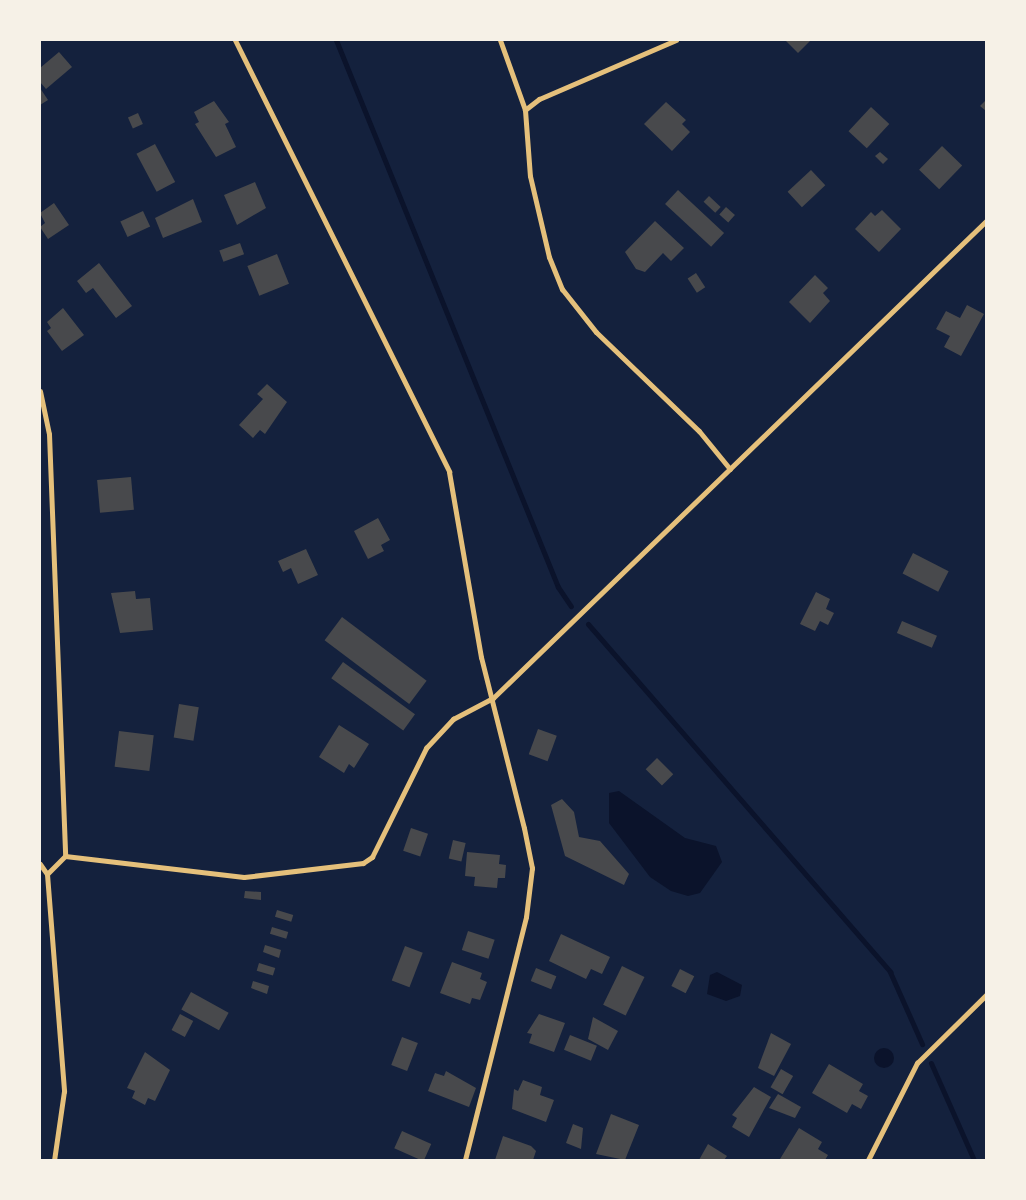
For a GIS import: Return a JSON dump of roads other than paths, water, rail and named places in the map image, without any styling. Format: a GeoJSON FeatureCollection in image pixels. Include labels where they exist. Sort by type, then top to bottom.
{"type":"FeatureCollection","features":[{"type":"Feature","properties":{"kind":"street"},"geometry":{"type":"LineString","coordinates":[[235,40],[449,472],[471,608],[532,868],[526,917],[466,1160]]}},
{"type":"Feature","properties":{"kind":"street"},"geometry":{"type":"LineString","coordinates":[[500,40],[525,110],[532,184],[549,257],[562,289],[596,332],[699,431],[730,469]]}},
{"type":"Feature","properties":{"kind":"street"},"geometry":{"type":"LineString","coordinates":[[525,110],[539,99],[676,40]]}},
{"type":"Feature","properties":{"kind":"street"},"geometry":{"type":"LineString","coordinates":[[65,856],[244,877],[364,863],[382,842],[426,748],[453,719],[493,698],[986,222]]}},
{"type":"Feature","properties":{"kind":"street"},"geometry":{"type":"LineString","coordinates":[[40,391],[49,434],[65,856],[48,874]]}},
{"type":"Feature","properties":{"kind":"street"},"geometry":{"type":"LineString","coordinates":[[40,864],[48,874],[64,1091],[54,1160]]}},
{"type":"Feature","properties":{"kind":"street"},"geometry":{"type":"LineString","coordinates":[[868,1160],[917,1063],[986,995]]}},
{"type":"Feature","properties":{"kind":"water"},"geometry":{"type":"Polygon","coordinates":[[[619,791],[685,838],[716,846],[722,862],[700,893],[688,896],[671,891],[650,877],[609,823],[609,793],[619,791]]]}},
{"type":"Feature","properties":{"kind":"water"},"geometry":{"type":"Polygon","coordinates":[[[717,972],[742,985],[740,996],[726,1001],[707,994],[710,975],[717,972]]]}},
{"type":"Feature","properties":{"kind":"water"},"geometry":{"type":"Polygon","coordinates":[[[884,1048],[891,1051],[894,1058],[891,1065],[884,1068],[877,1065],[874,1058],[877,1051],[884,1048]]]}},
{"type":"Feature","properties":{"kind":"waterway"},"geometry":{"type":"LineString","coordinates":[[336,40],[558,587],[571,606]]}},
{"type":"Feature","properties":{"kind":"waterway"},"geometry":{"type":"LineString","coordinates":[[588,624],[890,972],[922,1044]]}},
{"type":"Feature","properties":{"kind":"waterway"},"geometry":{"type":"LineString","coordinates":[[931,1063],[974,1160]]}}]}
